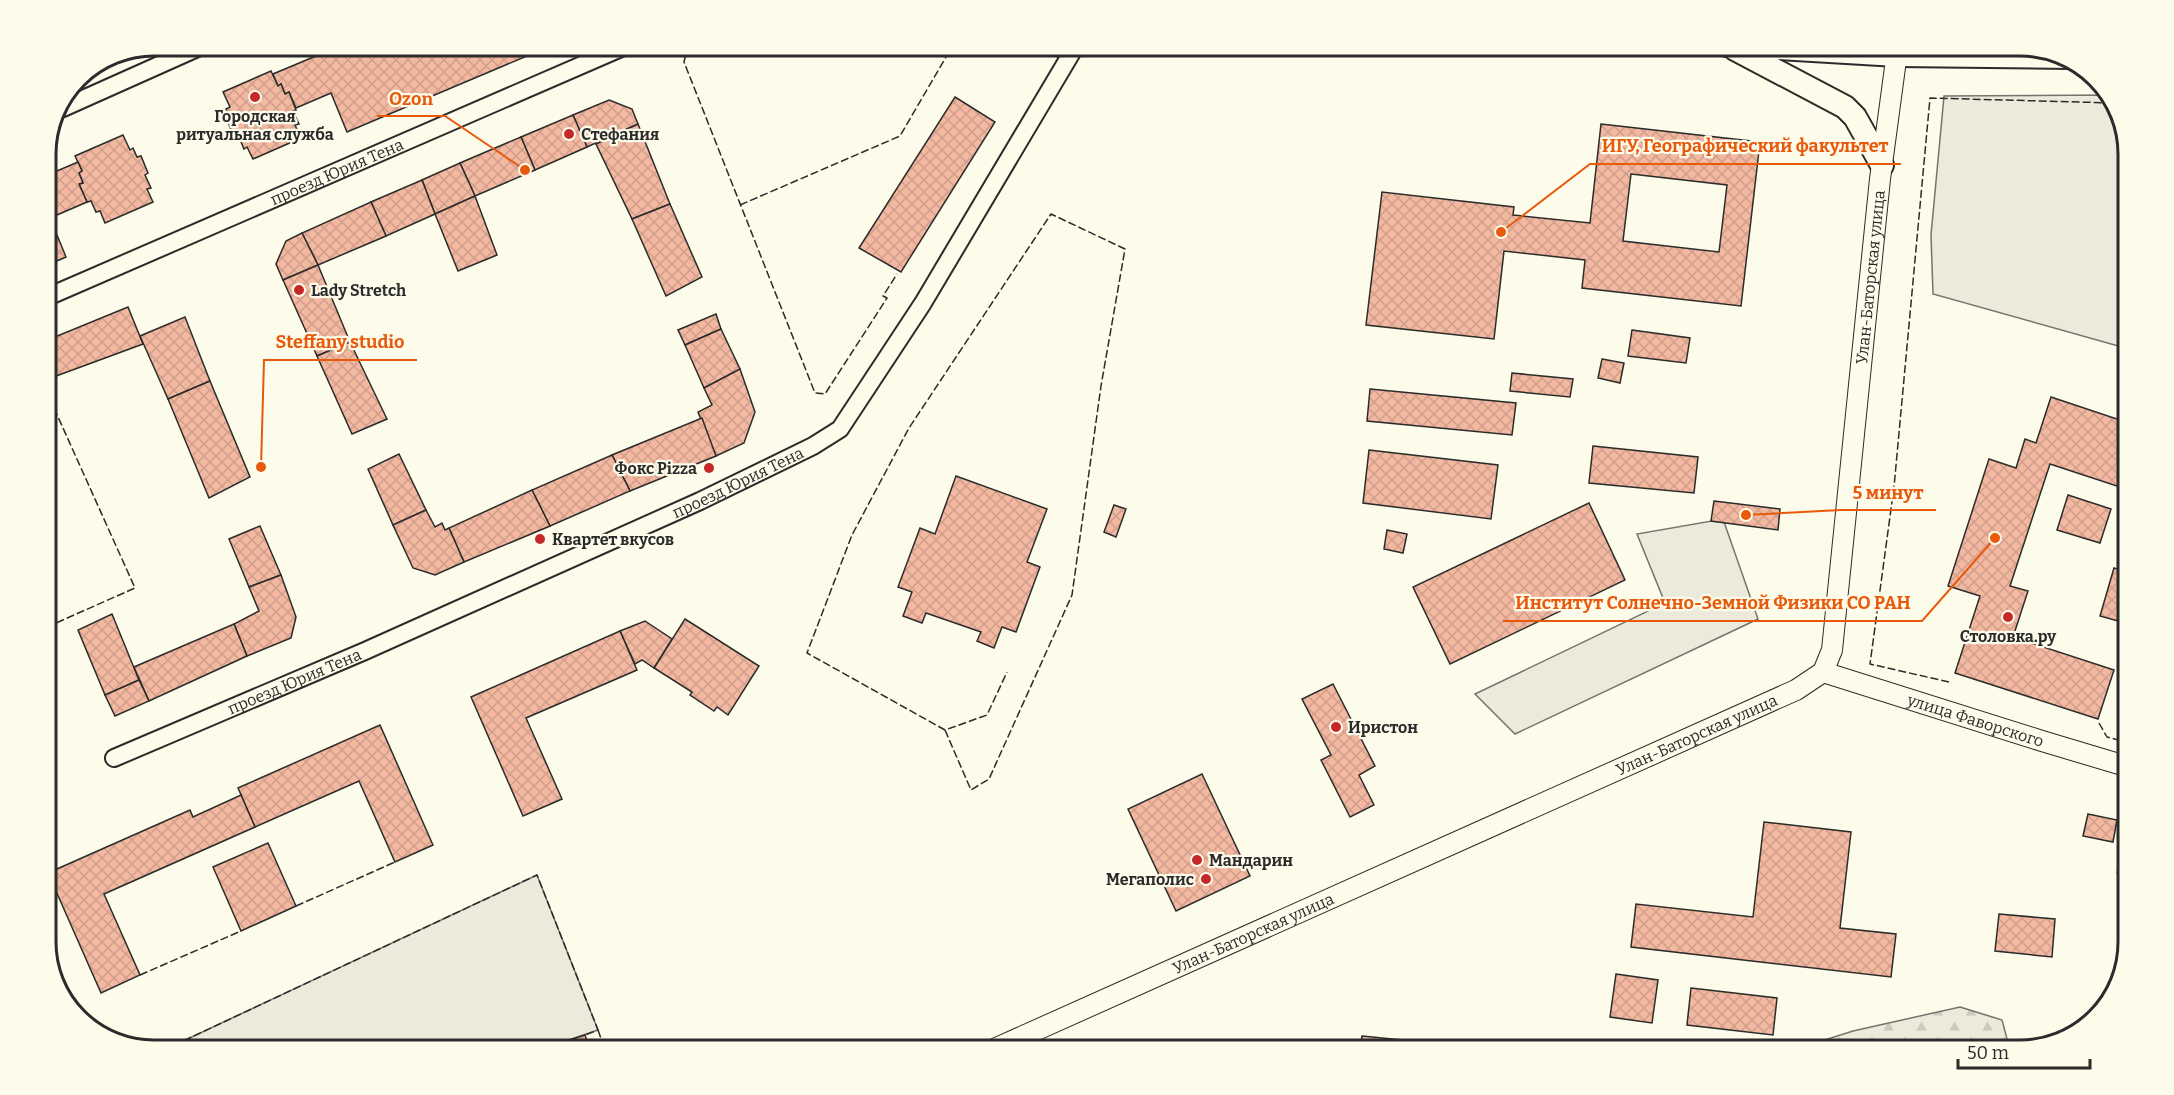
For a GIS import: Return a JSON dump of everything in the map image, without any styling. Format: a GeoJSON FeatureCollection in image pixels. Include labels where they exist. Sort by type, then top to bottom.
{"type":"FeatureCollection","features":[{"type":"Feature","properties":{"kind":"main road"},"geometry":{"type":"LineString","coordinates":[[1749,56],[1845,107],[1855,117],[1882,165]]}},
{"type":"Feature","properties":{"kind":"street"},"geometry":{"type":"LineString","coordinates":[[69,105],[179,56]]}},
{"type":"Feature","properties":{"kind":"street","name":"проезд Юрия Тена"},"geometry":{"type":"LineString","coordinates":[[56,293],[603,56]]}},
{"type":"Feature","properties":{"kind":"street","name":"проезд Юрия Тена"},"geometry":{"type":"LineString","coordinates":[[114,758],[364,651],[700,501],[813,446],[840,429],[923,303],[1070,56]]}},
{"type":"Feature","properties":{"kind":"street","name":"Улан-Баторская улица"},"geometry":{"type":"LineString","coordinates":[[1014,1040],[1796,690],[1823,672],[1832,650],[1882,165],[1896,56]]}},
{"type":"Feature","properties":{"kind":"street","name":"улица Фаворского"},"geometry":{"type":"LineString","coordinates":[[1823,672],[2118,764]]}},
{"type":"Feature","properties":{"kind":"green space"},"geometry":{"type":"Polygon","coordinates":[[[2099,95],[2102,99],[2113,122],[2118,147],[2118,346],[1933,294],[1931,235],[1944,96],[2099,95]]]}},
{"type":"Feature","properties":{"kind":"green space"},"geometry":{"type":"Polygon","coordinates":[[[1960,1007],[2002,1020],[2007,1040],[1825,1040],[1853,1031],[1960,1007]]]}},
{"type":"Feature","properties":{"kind":"shaded area"},"geometry":{"type":"Polygon","coordinates":[[[1723,519],[1758,619],[1515,734],[1475,694],[1665,603],[1637,534],[1723,519]]]}},
{"type":"Feature","properties":{"kind":"shaded area"},"geometry":{"type":"Polygon","coordinates":[[[537,875],[598,1030],[568,1040],[185,1040],[537,875]]]}},
{"type":"Feature","properties":{"kind":"building"},"geometry":{"type":"Polygon","coordinates":[[[316,56],[527,56],[347,132],[331,93],[296,108],[289,92],[285,94],[281,84],[278,86],[273,74],[316,56]]]}},
{"type":"Feature","properties":{"kind":"building"},"geometry":{"type":"Polygon","coordinates":[[[271,71],[278,86],[281,84],[285,94],[289,92],[296,110],[293,111],[299,124],[295,125],[301,138],[253,159],[247,147],[244,149],[239,137],[235,139],[227,120],[231,119],[226,109],[230,107],[223,92],[271,71]]]}},
{"type":"Feature","properties":{"kind":"building"},"geometry":{"type":"Polygon","coordinates":[[[955,97],[995,122],[901,272],[859,248],[955,97]]]}},
{"type":"Feature","properties":{"kind":"building"},"geometry":{"type":"Polygon","coordinates":[[[609,100],[632,109],[638,124],[587,147],[573,115],[609,100]]]}},
{"type":"Feature","properties":{"kind":"building"},"geometry":{"type":"Polygon","coordinates":[[[573,115],[587,147],[535,170],[521,137],[573,115]]]}},
{"type":"Feature","properties":{"kind":"building"},"geometry":{"type":"Polygon","coordinates":[[[638,124],[670,204],[632,219],[596,144],[638,124]]]}},
{"type":"Feature","properties":{"kind":"building"},"geometry":{"type":"Polygon","coordinates":[[[1601,124],[1760,142],[1741,306],[1582,288],[1585,260],[1504,251],[1494,339],[1366,325],[1382,192],[1514,207],[1513,215],[1590,223],[1601,124]],[[1631,174],[1623,241],[1719,252],[1727,185],[1631,174]]]}},
{"type":"Feature","properties":{"kind":"building"},"geometry":{"type":"Polygon","coordinates":[[[123,135],[130,150],[133,148],[137,157],[141,156],[148,173],[145,175],[151,188],[147,189],[153,202],[105,223],[100,211],[96,212],[91,201],[87,202],[79,184],[83,183],[79,173],[82,171],[75,156],[123,135]]]}},
{"type":"Feature","properties":{"kind":"building"},"geometry":{"type":"Polygon","coordinates":[[[521,137],[535,170],[475,196],[460,163],[521,137]]]}},
{"type":"Feature","properties":{"kind":"building"},"geometry":{"type":"Polygon","coordinates":[[[78,162],[82,171],[79,173],[83,183],[79,184],[87,202],[56,215],[56,171],[78,162]]]}},
{"type":"Feature","properties":{"kind":"building"},"geometry":{"type":"Polygon","coordinates":[[[460,163],[475,196],[435,214],[422,180],[460,163]]]}},
{"type":"Feature","properties":{"kind":"building"},"geometry":{"type":"Polygon","coordinates":[[[422,180],[435,214],[386,236],[371,202],[422,180]]]}},
{"type":"Feature","properties":{"kind":"building"},"geometry":{"type":"Polygon","coordinates":[[[475,196],[497,255],[458,271],[435,214],[475,196]]]}},
{"type":"Feature","properties":{"kind":"building"},"geometry":{"type":"Polygon","coordinates":[[[371,202],[386,236],[318,265],[302,233],[371,202]]]}},
{"type":"Feature","properties":{"kind":"building"},"geometry":{"type":"Polygon","coordinates":[[[670,204],[702,277],[666,296],[632,219],[670,204]]]}},
{"type":"Feature","properties":{"kind":"building"},"geometry":{"type":"Polygon","coordinates":[[[56,233],[66,257],[56,261],[56,233]]]}},
{"type":"Feature","properties":{"kind":"building"},"geometry":{"type":"Polygon","coordinates":[[[302,233],[318,265],[283,280],[276,264],[286,241],[302,233]]]}},
{"type":"Feature","properties":{"kind":"building"},"geometry":{"type":"Polygon","coordinates":[[[318,265],[350,342],[317,356],[283,280],[318,265]]]}},
{"type":"Feature","properties":{"kind":"building"},"geometry":{"type":"Polygon","coordinates":[[[128,307],[143,344],[56,376],[56,336],[128,307]]]}},
{"type":"Feature","properties":{"kind":"building"},"geometry":{"type":"Polygon","coordinates":[[[716,314],[721,329],[685,345],[678,330],[716,314]]]}},
{"type":"Feature","properties":{"kind":"building"},"geometry":{"type":"Polygon","coordinates":[[[185,317],[210,381],[168,399],[140,336],[185,317]]]}},
{"type":"Feature","properties":{"kind":"building"},"geometry":{"type":"Polygon","coordinates":[[[721,329],[740,369],[704,388],[685,345],[721,329]]]}},
{"type":"Feature","properties":{"kind":"building"},"geometry":{"type":"Polygon","coordinates":[[[1632,330],[1690,338],[1686,363],[1628,356],[1632,330]]]}},
{"type":"Feature","properties":{"kind":"building"},"geometry":{"type":"Polygon","coordinates":[[[350,342],[387,419],[352,434],[317,356],[350,342]]]}},
{"type":"Feature","properties":{"kind":"building"},"geometry":{"type":"Polygon","coordinates":[[[1602,359],[1624,363],[1620,383],[1598,378],[1602,359]]]}},
{"type":"Feature","properties":{"kind":"building"},"geometry":{"type":"Polygon","coordinates":[[[740,369],[755,412],[744,443],[716,456],[698,412],[712,405],[704,388],[740,369]]]}},
{"type":"Feature","properties":{"kind":"building"},"geometry":{"type":"Polygon","coordinates":[[[1512,373],[1573,379],[1570,397],[1510,391],[1512,373]]]}},
{"type":"Feature","properties":{"kind":"building"},"geometry":{"type":"Polygon","coordinates":[[[210,381],[250,477],[209,498],[168,399],[210,381]]]}},
{"type":"Feature","properties":{"kind":"building"},"geometry":{"type":"Polygon","coordinates":[[[1370,389],[1516,403],[1512,435],[1367,421],[1370,389]]]}},
{"type":"Feature","properties":{"kind":"building"},"geometry":{"type":"Polygon","coordinates":[[[2051,397],[2118,419],[2118,486],[2050,464],[2010,586],[2028,591],[2013,637],[2114,670],[2098,719],[1955,673],[1980,596],[1948,586],[1989,459],[2016,468],[2025,439],[2036,443],[2051,397]]]}},
{"type":"Feature","properties":{"kind":"building"},"geometry":{"type":"Polygon","coordinates":[[[702,418],[716,456],[630,491],[612,455],[702,418]]]}},
{"type":"Feature","properties":{"kind":"building"},"geometry":{"type":"Polygon","coordinates":[[[1593,446],[1698,457],[1694,493],[1589,483],[1593,446]]]}},
{"type":"Feature","properties":{"kind":"building"},"geometry":{"type":"Polygon","coordinates":[[[1369,450],[1498,465],[1491,519],[1363,503],[1369,450]]]}},
{"type":"Feature","properties":{"kind":"building"},"geometry":{"type":"Polygon","coordinates":[[[399,454],[426,510],[393,525],[368,469],[399,454]]]}},
{"type":"Feature","properties":{"kind":"building"},"geometry":{"type":"Polygon","coordinates":[[[612,455],[630,491],[550,526],[532,490],[612,455]]]}},
{"type":"Feature","properties":{"kind":"building"},"geometry":{"type":"Polygon","coordinates":[[[956,476],[1047,509],[1027,562],[1040,567],[1016,632],[1002,627],[994,648],[977,641],[981,632],[926,613],[922,623],[903,616],[912,592],[898,587],[920,528],[935,534],[956,476]]]}},
{"type":"Feature","properties":{"kind":"building"},"geometry":{"type":"Polygon","coordinates":[[[532,490],[550,526],[464,562],[449,528],[532,490]]]}},
{"type":"Feature","properties":{"kind":"building"},"geometry":{"type":"Polygon","coordinates":[[[2068,495],[2111,509],[2100,543],[2057,530],[2068,495]]]}},
{"type":"Feature","properties":{"kind":"building"},"geometry":{"type":"Polygon","coordinates":[[[1714,501],[1780,509],[1778,530],[1711,521],[1714,501]]]}},
{"type":"Feature","properties":{"kind":"building"},"geometry":{"type":"Polygon","coordinates":[[[1589,503],[1625,580],[1450,664],[1413,587],[1589,503]]]}},
{"type":"Feature","properties":{"kind":"building"},"geometry":{"type":"Polygon","coordinates":[[[1114,505],[1126,509],[1116,537],[1104,532],[1114,505]]]}},
{"type":"Feature","properties":{"kind":"building"},"geometry":{"type":"Polygon","coordinates":[[[426,510],[435,527],[442,523],[445,530],[449,528],[464,562],[435,575],[413,568],[393,525],[426,510]]]}},
{"type":"Feature","properties":{"kind":"building"},"geometry":{"type":"Polygon","coordinates":[[[260,526],[281,575],[249,587],[229,539],[260,526]]]}},
{"type":"Feature","properties":{"kind":"building"},"geometry":{"type":"Polygon","coordinates":[[[1387,530],[1407,534],[1403,553],[1384,549],[1387,530]]]}},
{"type":"Feature","properties":{"kind":"building"},"geometry":{"type":"Polygon","coordinates":[[[2114,568],[2118,569],[2118,621],[2100,616],[2114,568]]]}},
{"type":"Feature","properties":{"kind":"building"},"geometry":{"type":"Polygon","coordinates":[[[281,575],[296,617],[291,638],[247,656],[234,624],[259,611],[249,587],[281,575]]]}},
{"type":"Feature","properties":{"kind":"building"},"geometry":{"type":"Polygon","coordinates":[[[112,614],[139,680],[105,695],[78,630],[112,614]]]}},
{"type":"Feature","properties":{"kind":"building"},"geometry":{"type":"Polygon","coordinates":[[[685,619],[759,666],[728,715],[717,707],[714,711],[690,695],[692,692],[654,668],[685,619]]]}},
{"type":"Feature","properties":{"kind":"building"},"geometry":{"type":"Polygon","coordinates":[[[645,621],[672,639],[654,668],[642,660],[635,664],[620,631],[645,621]]]}},
{"type":"Feature","properties":{"kind":"building"},"geometry":{"type":"Polygon","coordinates":[[[234,624],[247,656],[149,701],[134,667],[234,624]]]}},
{"type":"Feature","properties":{"kind":"building"},"geometry":{"type":"Polygon","coordinates":[[[620,631],[637,670],[526,718],[562,799],[523,816],[471,697],[620,631]]]}},
{"type":"Feature","properties":{"kind":"building"},"geometry":{"type":"Polygon","coordinates":[[[139,680],[149,701],[115,716],[105,695],[139,680]]]}},
{"type":"Feature","properties":{"kind":"building","name":"Иристон"},"geometry":{"type":"Polygon","coordinates":[[[1333,684],[1375,766],[1359,775],[1374,805],[1350,817],[1321,760],[1331,755],[1302,699],[1333,684]]]}},
{"type":"Feature","properties":{"kind":"building"},"geometry":{"type":"Polygon","coordinates":[[[380,725],[433,845],[395,862],[359,781],[255,827],[238,788],[380,725]]]}},
{"type":"Feature","properties":{"kind":"building"},"geometry":{"type":"Polygon","coordinates":[[[1202,774],[1250,876],[1176,911],[1128,809],[1202,774]]]}},
{"type":"Feature","properties":{"kind":"building"},"geometry":{"type":"Polygon","coordinates":[[[241,795],[255,827],[104,894],[140,975],[101,993],[56,891],[56,869],[190,810],[193,817],[241,795]]]}},
{"type":"Feature","properties":{"kind":"building"},"geometry":{"type":"Polygon","coordinates":[[[2088,814],[2117,820],[2113,842],[2083,836],[2088,814]]]}},
{"type":"Feature","properties":{"kind":"building"},"geometry":{"type":"Polygon","coordinates":[[[1764,822],[1851,832],[1840,928],[1896,934],[1891,977],[1631,947],[1636,904],[1753,917],[1764,822]]]}},
{"type":"Feature","properties":{"kind":"building"},"geometry":{"type":"Polygon","coordinates":[[[268,843],[296,906],[241,931],[213,867],[268,843]]]}},
{"type":"Feature","properties":{"kind":"building"},"geometry":{"type":"Polygon","coordinates":[[[1999,914],[2055,919],[2052,957],[1995,951],[1999,914]]]}},
{"type":"Feature","properties":{"kind":"building"},"geometry":{"type":"Polygon","coordinates":[[[1616,974],[1658,980],[1652,1023],[1610,1017],[1616,974]]]}},
{"type":"Feature","properties":{"kind":"building"},"geometry":{"type":"Polygon","coordinates":[[[1691,988],[1777,998],[1773,1035],[1687,1025],[1691,988]]]}},
{"type":"Feature","properties":{"kind":"building"},"geometry":{"type":"Polygon","coordinates":[[[585,1035],[587,1040],[570,1040],[585,1035]]]}},
{"type":"Feature","properties":{"kind":"building"},"geometry":{"type":"Polygon","coordinates":[[[1362,1036],[1403,1040],[1361,1040],[1362,1036]]]}},
{"type":"Feature","properties":{"kind":"fence"},"geometry":{"type":"LineString","coordinates":[[685,56],[684,62],[815,393],[825,394],[887,298],[883,296],[897,274]]}},
{"type":"Feature","properties":{"kind":"fence"},"geometry":{"type":"LineString","coordinates":[[740,205],[900,136],[947,56]]}},
{"type":"Feature","properties":{"kind":"fence"},"geometry":{"type":"LineString","coordinates":[[1949,682],[1870,664],[1894,487],[1930,98],[2104,103]]}},
{"type":"Feature","properties":{"kind":"fence"},"geometry":{"type":"LineString","coordinates":[[945,730],[971,790],[989,779],[1072,595],[1101,386],[1125,249],[1051,214],[909,428],[852,535],[807,653],[945,730],[987,715],[1007,672]]}},
{"type":"Feature","properties":{"kind":"fence"},"geometry":{"type":"LineString","coordinates":[[56,412],[135,588],[56,623]]}},
{"type":"Feature","properties":{"kind":"fence"},"geometry":{"type":"LineString","coordinates":[[2099,723],[2107,737],[2118,740]]}},
{"type":"Feature","properties":{"kind":"fence"},"geometry":{"type":"LineString","coordinates":[[296,906],[395,862]]}},
{"type":"Feature","properties":{"kind":"fence"},"geometry":{"type":"LineString","coordinates":[[185,1040],[537,875],[598,1030],[585,1035]]}},
{"type":"Feature","properties":{"kind":"fence"},"geometry":{"type":"LineString","coordinates":[[140,975],[241,931]]}},
{"type":"Feature","properties":{"kind":"fence"},"geometry":{"type":"LineString","coordinates":[[598,1030],[602,1040]]}},
{"type":"Feature","properties":{"kind":"place","name":"Городская ритуальная служба"},"geometry":{"type":"Point","coordinates":[255,97]}},
{"type":"Feature","properties":{"kind":"place","name":"Стефания"},"geometry":{"type":"Point","coordinates":[569,134]}},
{"type":"Feature","properties":{"kind":"place","name":"Ozon"},"geometry":{"type":"Point","coordinates":[525,170]}},
{"type":"Feature","properties":{"kind":"place","name":"ИГУ, Географический факультет"},"geometry":{"type":"Point","coordinates":[1501,232]}},
{"type":"Feature","properties":{"kind":"place","name":"Lady Stretch"},"geometry":{"type":"Point","coordinates":[299,290]}},
{"type":"Feature","properties":{"kind":"place","name":"Steffany studio"},"geometry":{"type":"Point","coordinates":[261,467]}},
{"type":"Feature","properties":{"kind":"place","name":"Фокс Pizza"},"geometry":{"type":"Point","coordinates":[709,468]}},
{"type":"Feature","properties":{"kind":"place","name":"5 минут"},"geometry":{"type":"Point","coordinates":[1746,515]}},
{"type":"Feature","properties":{"kind":"place","name":"Институт Солнечно-Земной Физики СО РАН"},"geometry":{"type":"Point","coordinates":[1995,538]}},
{"type":"Feature","properties":{"kind":"place","name":"Квартет вкусов"},"geometry":{"type":"Point","coordinates":[540,539]}},
{"type":"Feature","properties":{"kind":"place","name":"Столовка.ру"},"geometry":{"type":"Point","coordinates":[2008,617]}},
{"type":"Feature","properties":{"kind":"place","name":"Иристон"},"geometry":{"type":"Point","coordinates":[1336,727]}},
{"type":"Feature","properties":{"kind":"place","name":"Мандарин"},"geometry":{"type":"Point","coordinates":[1197,860]}},
{"type":"Feature","properties":{"kind":"place","name":"Мегаполис"},"geometry":{"type":"Point","coordinates":[1206,879]}}]}
